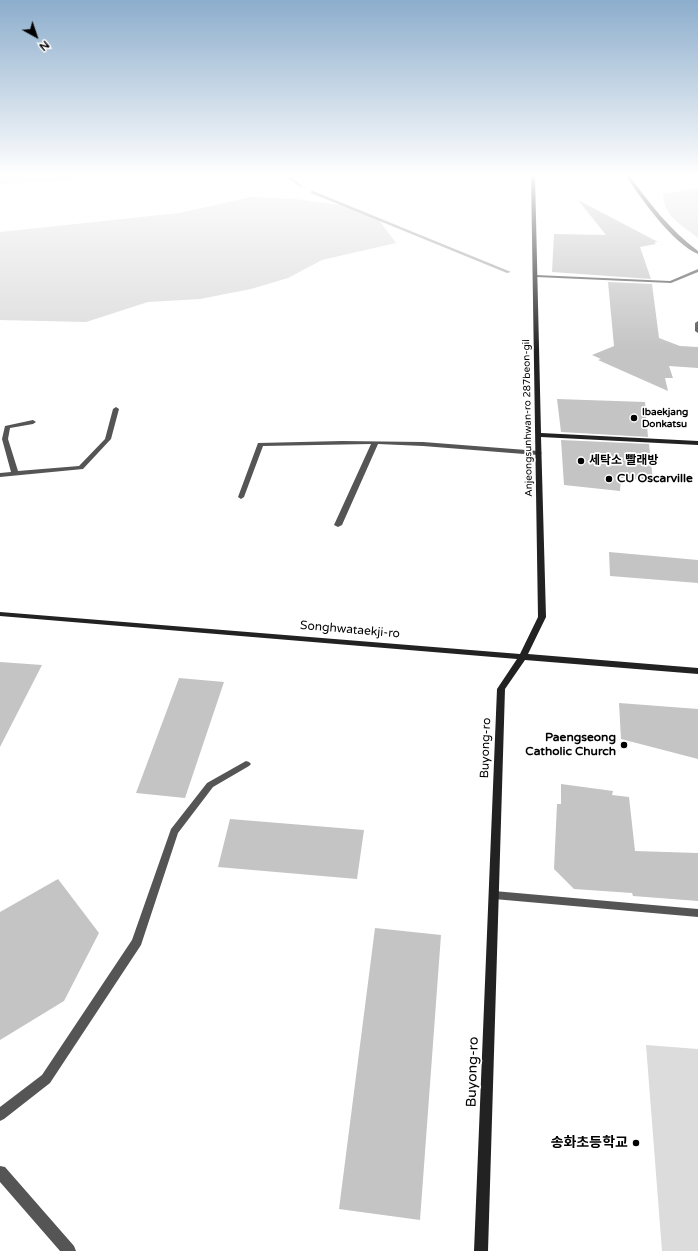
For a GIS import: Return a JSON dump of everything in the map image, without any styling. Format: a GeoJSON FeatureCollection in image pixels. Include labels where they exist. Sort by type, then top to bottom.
{"type":"FeatureCollection","features":[{"type":"Feature","properties":{"kind":"street","name":"Anjeongsunhwan-ro 287beon-gil"},"geometry":{"type":"LineString","coordinates":[[523,657],[542,618],[534,233]]}},
{"type":"Feature","properties":{"kind":"street"},"geometry":{"type":"LineString","coordinates":[[673,233],[680,241],[698,253]]}},
{"type":"Feature","properties":{"kind":"street"},"geometry":{"type":"LineString","coordinates":[[536,276],[671,282],[698,270]]}},
{"type":"Feature","properties":{"kind":"street"},"geometry":{"type":"LineString","coordinates":[[698,323],[698,331]]}},
{"type":"Feature","properties":{"kind":"street"},"geometry":{"type":"LineString","coordinates":[[0,475],[81,468],[108,439],[116,409]]}},
{"type":"Feature","properties":{"kind":"street"},"geometry":{"type":"LineString","coordinates":[[15,474],[5,439],[7,427],[33,422]]}},
{"type":"Feature","properties":{"kind":"street"},"geometry":{"type":"LineString","coordinates":[[538,435],[698,443]]}},
{"type":"Feature","properties":{"kind":"street"},"geometry":{"type":"LineString","coordinates":[[338,525],[375,443]]}},
{"type":"Feature","properties":{"kind":"street"},"geometry":{"type":"LineString","coordinates":[[241,497],[260,444],[422,444],[490,451],[539,453]]}},
{"type":"Feature","properties":{"kind":"street","name":"Songhwataekji-ro"},"geometry":{"type":"LineString","coordinates":[[0,614],[698,671]]}},
{"type":"Feature","properties":{"kind":"street","name":"Buyong-ro"},"geometry":{"type":"LineString","coordinates":[[481,1251],[501,689],[523,657]]}},
{"type":"Feature","properties":{"kind":"street"},"geometry":{"type":"LineString","coordinates":[[0,1115],[46,1079],[137,942],[174,832],[210,785],[246,764]]}},
{"type":"Feature","properties":{"kind":"street"},"geometry":{"type":"LineString","coordinates":[[494,895],[698,913]]}},
{"type":"Feature","properties":{"kind":"street"},"geometry":{"type":"LineString","coordinates":[[0,1172],[69,1251]]}},
{"type":"Feature","properties":{"kind":"shaded area"},"geometry":{"type":"Polygon","coordinates":[[[0,233],[389,233],[396,243],[322,260],[288,278],[251,289],[200,299],[148,302],[86,322],[0,320],[0,233]]]}},
{"type":"Feature","properties":{"kind":"shaded area"},"geometry":{"type":"Polygon","coordinates":[[[692,233],[698,233],[698,238],[692,233]]]}},
{"type":"Feature","properties":{"kind":"shaded area"},"geometry":{"type":"Polygon","coordinates":[[[646,1045],[698,1049],[698,1251],[662,1251],[646,1045]]]}},
{"type":"Feature","properties":{"kind":"building"},"geometry":{"type":"Polygon","coordinates":[[[605,233],[642,233],[658,242],[654,242],[656,244],[640,247],[651,279],[552,272],[554,234],[606,235],[605,233]]]}},
{"type":"Feature","properties":{"kind":"building"},"geometry":{"type":"Polygon","coordinates":[[[608,282],[652,284],[659,338],[680,346],[698,347],[698,368],[669,366],[673,378],[665,378],[668,391],[598,360],[601,359],[592,355],[614,346],[608,282]]]}},
{"type":"Feature","properties":{"kind":"building"},"geometry":{"type":"Polygon","coordinates":[[[557,399],[645,402],[648,437],[561,432],[557,399]]]}},
{"type":"Feature","properties":{"kind":"building"},"geometry":{"type":"Polygon","coordinates":[[[561,440],[649,444],[653,481],[621,478],[620,491],[564,485],[561,440]]]}},
{"type":"Feature","properties":{"kind":"building"},"geometry":{"type":"Polygon","coordinates":[[[609,552],[698,560],[698,583],[610,576],[609,552]]]}},
{"type":"Feature","properties":{"kind":"building"},"geometry":{"type":"Polygon","coordinates":[[[0,662],[42,665],[0,747],[0,662]]]}},
{"type":"Feature","properties":{"kind":"building"},"geometry":{"type":"Polygon","coordinates":[[[179,678],[224,682],[185,798],[136,793],[179,678]]]}},
{"type":"Feature","properties":{"kind":"building"},"geometry":{"type":"Polygon","coordinates":[[[619,703],[698,709],[698,759],[621,739],[619,703]]]}},
{"type":"Feature","properties":{"kind":"building"},"geometry":{"type":"Polygon","coordinates":[[[561,784],[613,791],[612,795],[629,797],[635,851],[698,853],[698,901],[633,896],[632,893],[574,889],[554,869],[557,804],[561,804],[561,784]]]}},
{"type":"Feature","properties":{"kind":"building"},"geometry":{"type":"Polygon","coordinates":[[[230,819],[364,830],[357,879],[218,867],[230,819]]]}},
{"type":"Feature","properties":{"kind":"building"},"geometry":{"type":"Polygon","coordinates":[[[58,879],[99,933],[64,1001],[0,1040],[0,912],[58,879]]]}},
{"type":"Feature","properties":{"kind":"building"},"geometry":{"type":"Polygon","coordinates":[[[375,928],[441,935],[420,1220],[339,1209],[375,928]]]}},
{"type":"Feature","properties":{"kind":"waterway"},"geometry":{"type":"LineString","coordinates":[[414,233],[509,272]]}},
{"type":"Feature","properties":{"kind":"place","name":"Ibaekjang Donkatsu"},"geometry":{"type":"Point","coordinates":[634,418]}},
{"type":"Feature","properties":{"kind":"place","name":"세탁소 빨래방"},"geometry":{"type":"Point","coordinates":[581,461]}},
{"type":"Feature","properties":{"kind":"place","name":"CU Oscarville"},"geometry":{"type":"Point","coordinates":[609,479]}},
{"type":"Feature","properties":{"kind":"place","name":"Paengseong Catholic Church"},"geometry":{"type":"Point","coordinates":[624,745]}},
{"type":"Feature","properties":{"kind":"place","name":"송화초등학교"},"geometry":{"type":"Point","coordinates":[636,1143]}}]}
